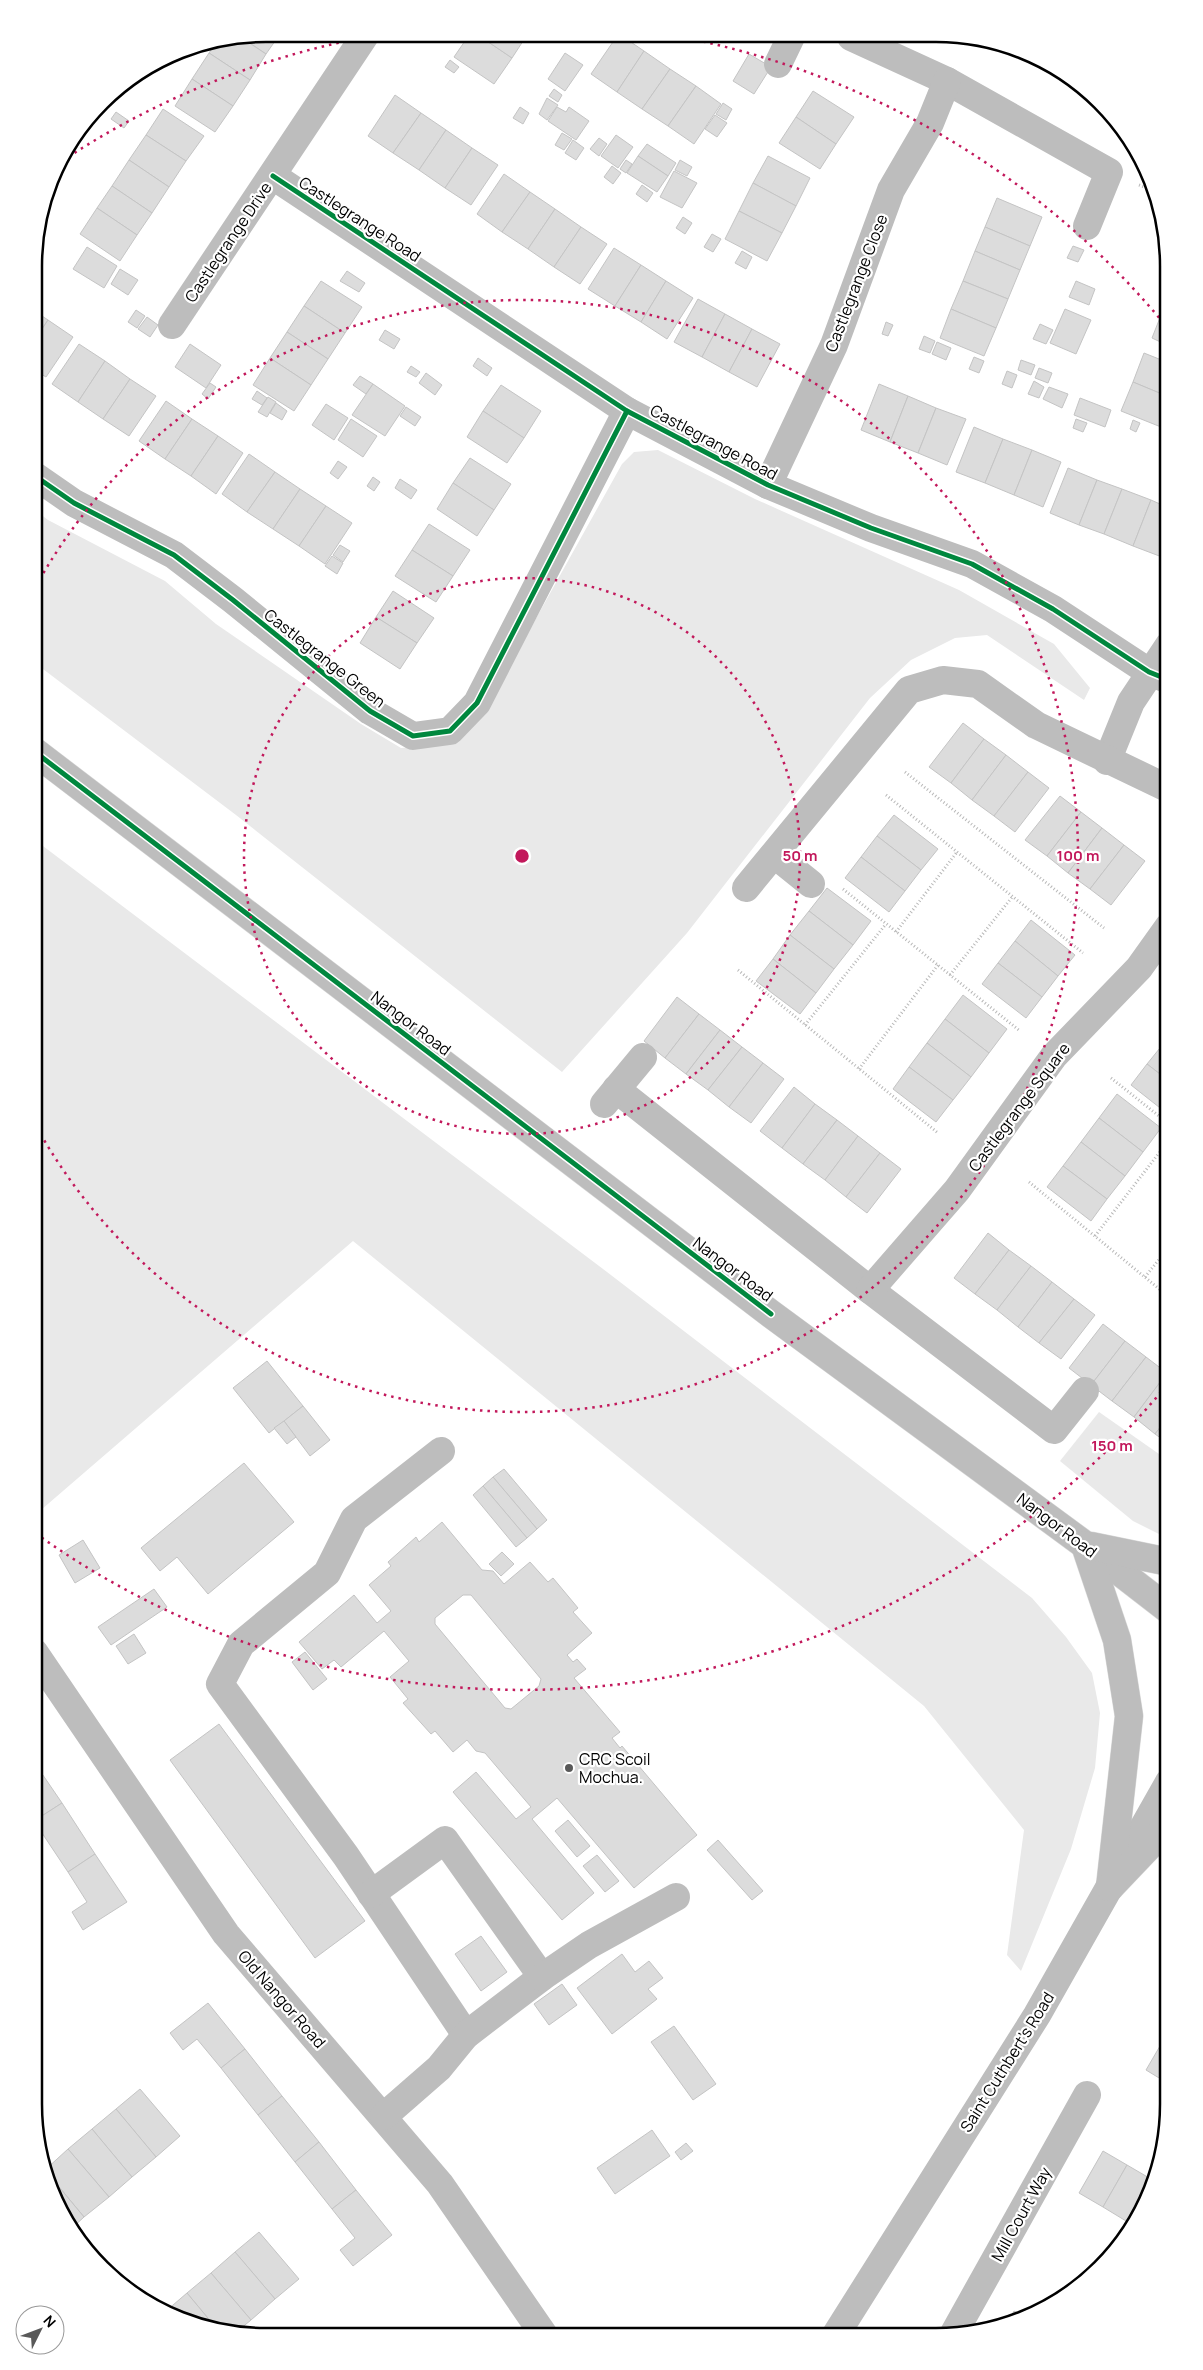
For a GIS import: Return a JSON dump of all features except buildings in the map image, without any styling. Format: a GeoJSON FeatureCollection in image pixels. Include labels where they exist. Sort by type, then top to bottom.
{"type":"FeatureCollection","features":[{"type":"Feature","properties":{"kind":"street","name":"Castlegrange Drive"},"geometry":{"type":"LineString","coordinates":[[172,324],[273,176],[361,42]]}},
{"type":"Feature","properties":{"kind":"street"},"geometry":{"type":"LineString","coordinates":[[778,64],[789,42]]}},
{"type":"Feature","properties":{"kind":"street"},"geometry":{"type":"LineString","coordinates":[[862,42],[947,81],[1109,172],[1088,226]]}},
{"type":"Feature","properties":{"kind":"street","name":"Castlegrange Close"},"geometry":{"type":"LineString","coordinates":[[768,486],[834,346],[891,190],[930,123],[947,81]]}},
{"type":"Feature","properties":{"kind":"street","name":"Castlegrange Road"},"geometry":{"type":"LineString","coordinates":[[273,176],[627,411],[768,486],[871,528],[972,564],[1053,609],[1159,676]]}},
{"type":"Feature","properties":{"kind":"street","name":"Castlegrange Green"},"geometry":{"type":"LineString","coordinates":[[42,480],[74,503],[174,555],[233,600],[370,712],[413,736],[450,730],[477,702],[627,411]]}},
{"type":"Feature","properties":{"kind":"street"},"geometry":{"type":"LineString","coordinates":[[1107,761],[1131,702],[1159,676]]}},
{"type":"Feature","properties":{"kind":"street"},"geometry":{"type":"LineString","coordinates":[[746,888],[909,690],[943,680],[978,684],[1036,725],[1107,761],[1160,785]]}},
{"type":"Feature","properties":{"kind":"street","name":"Nangor Road"},"geometry":{"type":"LineString","coordinates":[[42,757],[771,1314],[1085,1545],[1160,1603]]}},
{"type":"Feature","properties":{"kind":"street"},"geometry":{"type":"LineString","coordinates":[[775,855],[823,884]]}},
{"type":"Feature","properties":{"kind":"street","name":"Castlegrange Square"},"geometry":{"type":"LineString","coordinates":[[870,1290],[957,1190],[1054,1056],[1139,968],[1160,939]]}},
{"type":"Feature","properties":{"kind":"street"},"geometry":{"type":"LineString","coordinates":[[643,1057],[610,1097],[870,1290],[1054,1430],[1085,1391]]}},
{"type":"Feature","properties":{"kind":"street"},"geometry":{"type":"LineString","coordinates":[[441,1450],[354,1519],[328,1572],[240,1644],[220,1684],[346,1856],[466,2035]]}},
{"type":"Feature","properties":{"kind":"street"},"geometry":{"type":"LineString","coordinates":[[1085,1545],[1160,1560]]}},
{"type":"Feature","properties":{"kind":"street"},"geometry":{"type":"LineString","coordinates":[[1085,1545],[1117,1640],[1129,1716],[1110,1887]]}},
{"type":"Feature","properties":{"kind":"street","name":"Old Nangor Road"},"geometry":{"type":"LineString","coordinates":[[42,1664],[226,1934],[384,2116],[440,2184],[539,2328]]}},
{"type":"Feature","properties":{"kind":"street","name":"Saint Cuthbert’s Road"},"geometry":{"type":"LineString","coordinates":[[840,2328],[1037,2015],[1160,1798]]}},
{"type":"Feature","properties":{"kind":"street"},"geometry":{"type":"LineString","coordinates":[[1110,1887],[1160,1834]]}},
{"type":"Feature","properties":{"kind":"street"},"geometry":{"type":"LineString","coordinates":[[371,1894],[445,1840],[542,1977]]}},
{"type":"Feature","properties":{"kind":"street"},"geometry":{"type":"LineString","coordinates":[[384,2116],[439,2068],[466,2035],[542,1977],[590,1945],[676,1897]]}},
{"type":"Feature","properties":{"kind":"street","name":"Mill Court Way"},"geometry":{"type":"LineString","coordinates":[[958,2327],[1087,2095]]}},
{"type":"Feature","properties":{"kind":"path"},"geometry":{"type":"LineString","coordinates":[[905,772],[1104,928]]}},
{"type":"Feature","properties":{"kind":"path"},"geometry":{"type":"LineString","coordinates":[[886,795],[1083,953]]}},
{"type":"Feature","properties":{"kind":"path"},"geometry":{"type":"LineString","coordinates":[[896,932],[957,852]]}},
{"type":"Feature","properties":{"kind":"path"},"geometry":{"type":"LineString","coordinates":[[823,884],[886,924],[1020,1031]]}},
{"type":"Feature","properties":{"kind":"path"},"geometry":{"type":"LineString","coordinates":[[950,975],[1013,896]]}},
{"type":"Feature","properties":{"kind":"path"},"geometry":{"type":"LineString","coordinates":[[805,1025],[886,924]]}},
{"type":"Feature","properties":{"kind":"path"},"geometry":{"type":"LineString","coordinates":[[859,1069],[938,965]]}},
{"type":"Feature","properties":{"kind":"path"},"geometry":{"type":"LineString","coordinates":[[738,970],[938,1133]]}},
{"type":"Feature","properties":{"kind":"path"},"geometry":{"type":"LineString","coordinates":[[1111,1078],[1160,1117]]}},
{"type":"Feature","properties":{"kind":"path"},"geometry":{"type":"LineString","coordinates":[[1095,1236],[1160,1152]]}},
{"type":"Feature","properties":{"kind":"path"},"geometry":{"type":"LineString","coordinates":[[1028,1182],[1160,1290]]}},
{"type":"Feature","properties":{"kind":"path"},"geometry":{"type":"LineString","coordinates":[[1145,1277],[1160,1259]]}},
{"type":"Feature","properties":{"kind":"shaded area"},"geometry":{"type":"Polygon","coordinates":[[[658,450],[755,499],[959,590],[1054,644],[1090,688],[1084,700],[987,635],[955,638],[911,660],[870,698],[687,933],[562,1072],[236,815],[42,668],[42,515],[165,581],[216,624],[361,724],[401,748],[444,745],[484,712],[622,464],[634,452],[658,450]]]}},
{"type":"Feature","properties":{"kind":"shaded area"},"geometry":{"type":"Polygon","coordinates":[[[42,845],[607,1272],[1032,1598],[1066,1637],[1092,1673],[1100,1713],[1095,1768],[1071,1849],[1021,1971],[1007,1955],[1024,1830],[924,1706],[353,1241],[42,1509],[42,845]]]}},
{"type":"Feature","properties":{"kind":"shaded area"},"geometry":{"type":"Polygon","coordinates":[[[1099,1412],[1160,1455],[1160,1534],[1133,1521],[1060,1461],[1099,1412]]]}},
{"type":"Feature","properties":{"kind":"cycle path"},"geometry":{"type":"LineString","coordinates":[[273,176],[627,411],[768,485],[871,528],[972,564],[1053,609],[1149,672],[1160,676]]}},
{"type":"Feature","properties":{"kind":"cycle path"},"geometry":{"type":"LineString","coordinates":[[42,481],[74,503],[174,555],[233,600],[370,711],[413,736],[450,731],[477,703],[627,411]]}},
{"type":"Feature","properties":{"kind":"cycle path"},"geometry":{"type":"LineString","coordinates":[[42,757],[771,1314]]}},
{"type":"Feature","properties":{"kind":"place","name":"CRC Scoil Mochua."},"geometry":{"type":"Point","coordinates":[569,1768]}}]}
